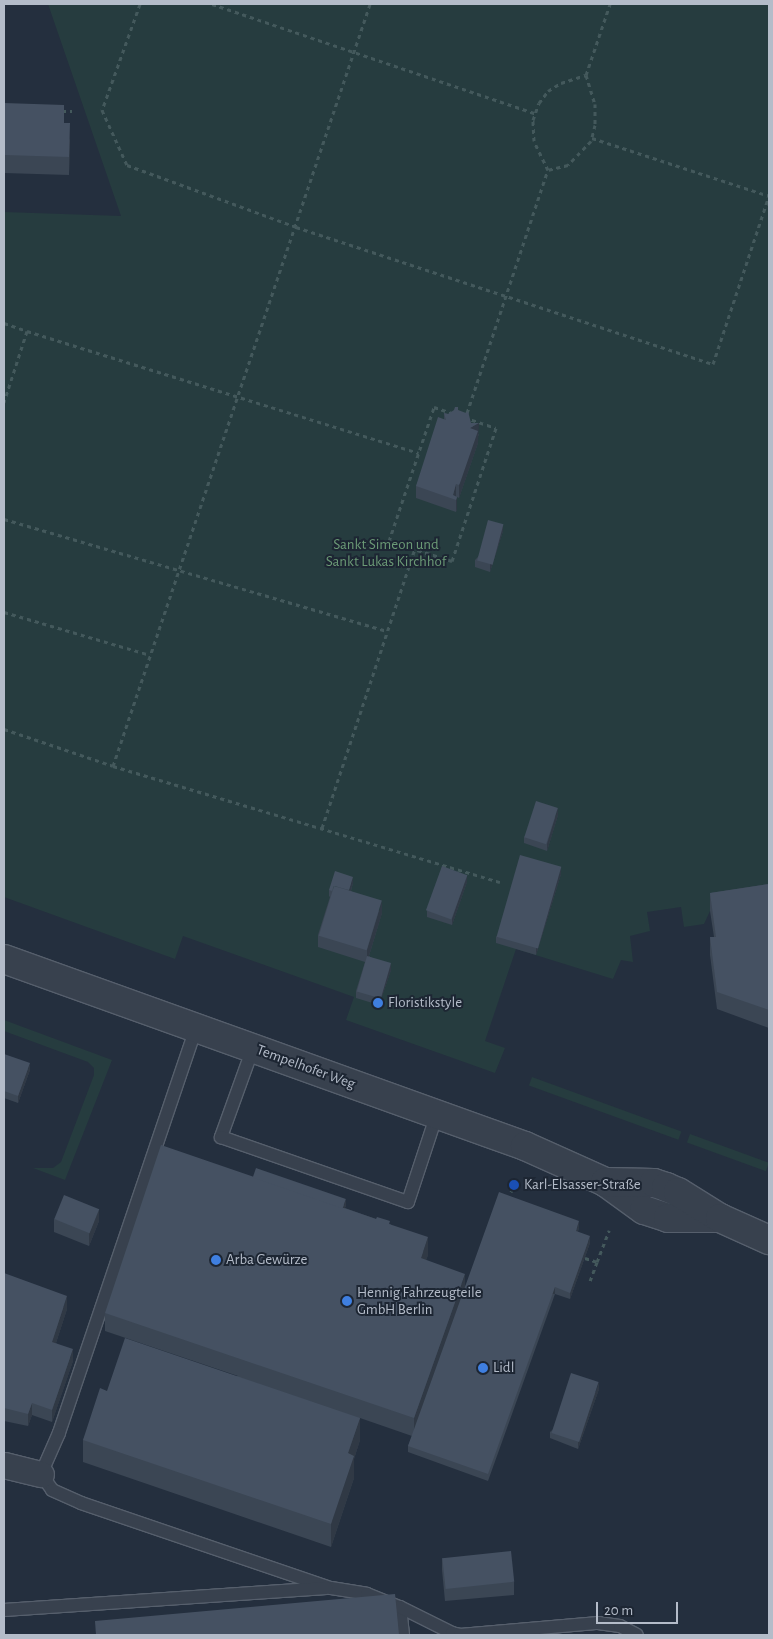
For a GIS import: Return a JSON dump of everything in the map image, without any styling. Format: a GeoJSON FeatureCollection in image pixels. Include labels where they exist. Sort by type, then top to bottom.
{"type":"FeatureCollection","features":[{"type":"Feature","properties":{"kind":"street","name":"Tempelhofer Weg"},"geometry":{"type":"LineString","coordinates":[[4,959],[538,1152],[605,1182],[644,1210],[668,1218],[720,1218],[769,1240]]}},
{"type":"Feature","properties":{"kind":"street"},"geometry":{"type":"LineString","coordinates":[[4,1465],[42,1474]]}},
{"type":"Feature","properties":{"kind":"lane"},"geometry":{"type":"LineString","coordinates":[[196,1028],[59,1433],[42,1474],[52,1490],[81,1504],[331,1588],[367,1594],[460,1635],[598,1623],[620,1626],[637,1635]]}},
{"type":"Feature","properties":{"kind":"lane"},"geometry":{"type":"LineString","coordinates":[[253,1048],[221,1137],[408,1202],[437,1114]]}},
{"type":"Feature","properties":{"kind":"lane"},"geometry":{"type":"LineString","coordinates":[[4,1610],[331,1588]]}},
{"type":"Feature","properties":{"kind":"lane"},"geometry":{"type":"LineString","coordinates":[[400,1607],[403,1635]]}},
{"type":"Feature","properties":{"kind":"path"},"geometry":{"type":"LineString","coordinates":[[140,4],[102,110],[127,165],[296,227],[713,364],[769,196],[592,138]]}},
{"type":"Feature","properties":{"kind":"path"},"geometry":{"type":"LineString","coordinates":[[212,4],[536,114]]}},
{"type":"Feature","properties":{"kind":"path"},"geometry":{"type":"LineString","coordinates":[[113,766],[370,4]]}},
{"type":"Feature","properties":{"kind":"path"},"geometry":{"type":"LineString","coordinates":[[548,170],[568,165],[592,142],[596,104],[586,75],[610,4]]}},
{"type":"Feature","properties":{"kind":"path"},"geometry":{"type":"LineString","coordinates":[[466,417],[548,170],[534,141],[533,120],[539,103],[548,92],[574,77],[586,75]]}},
{"type":"Feature","properties":{"kind":"path"},"geometry":{"type":"LineString","coordinates":[[52,110],[72,111]]}},
{"type":"Feature","properties":{"kind":"path"},"geometry":{"type":"LineString","coordinates":[[4,323],[418,453]]}},
{"type":"Feature","properties":{"kind":"path"},"geometry":{"type":"LineString","coordinates":[[4,402],[27,331]]}},
{"type":"Feature","properties":{"kind":"path"},"geometry":{"type":"LineString","coordinates":[[434,407],[496,428],[452,562],[390,541],[418,453],[434,407]]}},
{"type":"Feature","properties":{"kind":"path"},"geometry":{"type":"LineString","coordinates":[[4,519],[388,631]]}},
{"type":"Feature","properties":{"kind":"path"},"geometry":{"type":"LineString","coordinates":[[322,828],[415,549]]}},
{"type":"Feature","properties":{"kind":"path"},"geometry":{"type":"LineString","coordinates":[[4,612],[150,656]]}},
{"type":"Feature","properties":{"kind":"path"},"geometry":{"type":"LineString","coordinates":[[4,729],[113,766],[500,882]]}},
{"type":"Feature","properties":{"kind":"path"},"geometry":{"type":"LineString","coordinates":[[511,1192],[514,1185]]}},
{"type":"Feature","properties":{"kind":"path"},"geometry":{"type":"LineString","coordinates":[[590,1281],[609,1230]]}},
{"type":"Feature","properties":{"kind":"path"},"geometry":{"type":"LineString","coordinates":[[585,1258],[597,1262]]}},
{"type":"Feature","properties":{"kind":"green space","name":"Sankt Simeon und Sankt Lukas Kirchhof"},"geometry":{"type":"Polygon","coordinates":[[[48,4],[769,4],[769,902],[710,911],[704,924],[684,927],[681,907],[647,912],[650,931],[630,936],[633,962],[621,960],[613,979],[516,949],[485,1041],[505,1048],[495,1073],[346,1020],[354,997],[183,936],[175,959],[4,897],[4,212],[121,216],[48,4]]]}},
{"type":"Feature","properties":{"kind":"green space"},"geometry":{"type":"Polygon","coordinates":[[[4,1020],[112,1060],[65,1180],[33,1168],[53,1168],[61,1162],[94,1075],[94,1068],[88,1062],[4,1031],[4,1020]]]}},
{"type":"Feature","properties":{"kind":"green space"},"geometry":{"type":"Polygon","coordinates":[[[532,1077],[681,1131],[678,1140],[529,1085],[532,1077]]]}},
{"type":"Feature","properties":{"kind":"green space"},"geometry":{"type":"Polygon","coordinates":[[[690,1134],[769,1163],[766,1171],[687,1142],[690,1134]]]}},
{"type":"Feature","properties":{"kind":"building"},"geometry":{"type":"Polygon","coordinates":[[[4,103],[64,105],[64,123],[70,123],[69,157],[4,155],[4,103]]]}},
{"type":"Feature","properties":{"kind":"building"},"geometry":{"type":"Polygon","coordinates":[[[455,407],[466,413],[468,411],[471,423],[479,423],[470,428],[478,431],[460,483],[459,485],[456,484],[453,495],[457,497],[456,500],[416,486],[438,417],[446,420],[444,413],[448,414],[455,407]]]}},
{"type":"Feature","properties":{"kind":"building"},"geometry":{"type":"Polygon","coordinates":[[[488,520],[503,524],[493,565],[477,561],[488,520]]]}},
{"type":"Feature","properties":{"kind":"building"},"geometry":{"type":"Polygon","coordinates":[[[536,801],[558,808],[546,844],[524,837],[536,801]]]}},
{"type":"Feature","properties":{"kind":"building"},"geometry":{"type":"Polygon","coordinates":[[[520,855],[561,867],[538,949],[497,937],[520,855]]]}},
{"type":"Feature","properties":{"kind":"building"},"geometry":{"type":"Polygon","coordinates":[[[442,866],[467,875],[451,919],[426,910],[442,866]]]}},
{"type":"Feature","properties":{"kind":"building"},"geometry":{"type":"Polygon","coordinates":[[[335,871],[353,877],[349,890],[334,886],[332,891],[329,890],[335,871]]]}},
{"type":"Feature","properties":{"kind":"building"},"geometry":{"type":"Polygon","coordinates":[[[769,884],[769,1010],[717,992],[710,937],[716,937],[710,893],[769,884]]]}},
{"type":"Feature","properties":{"kind":"building"},"geometry":{"type":"Polygon","coordinates":[[[334,886],[382,901],[367,950],[319,936],[334,886]]]}},
{"type":"Feature","properties":{"kind":"building"},"geometry":{"type":"Polygon","coordinates":[[[367,956],[391,963],[381,998],[357,992],[367,956]]]}},
{"type":"Feature","properties":{"kind":"building"},"geometry":{"type":"Polygon","coordinates":[[[4,1054],[30,1063],[18,1096],[4,1091],[4,1054]]]}},
{"type":"Feature","properties":{"kind":"building"},"geometry":{"type":"Polygon","coordinates":[[[161,1145],[376,1219],[377,1217],[390,1221],[389,1224],[428,1237],[421,1258],[465,1274],[414,1418],[105,1313],[161,1145]]]}},
{"type":"Feature","properties":{"kind":"building"},"geometry":{"type":"Polygon","coordinates":[[[256,1168],[346,1199],[343,1208],[253,1177],[256,1168]]]}},
{"type":"Feature","properties":{"kind":"building","name":"Lidl"},"geometry":{"type":"Polygon","coordinates":[[[499,1192],[579,1221],[576,1231],[590,1236],[570,1293],[555,1287],[488,1474],[408,1446],[499,1192]]]}},
{"type":"Feature","properties":{"kind":"building"},"geometry":{"type":"Polygon","coordinates":[[[64,1195],[99,1209],[89,1233],[54,1219],[64,1195]]]}},
{"type":"Feature","properties":{"kind":"building"},"geometry":{"type":"Polygon","coordinates":[[[4,1273],[67,1296],[52,1342],[73,1349],[52,1410],[32,1403],[28,1414],[4,1408],[4,1273]]]}},
{"type":"Feature","properties":{"kind":"building"},"geometry":{"type":"Polygon","coordinates":[[[125,1338],[360,1418],[348,1453],[354,1456],[331,1524],[83,1440],[100,1388],[107,1391],[125,1338]]]}},
{"type":"Feature","properties":{"kind":"building"},"geometry":{"type":"Polygon","coordinates":[[[571,1373],[599,1382],[579,1442],[552,1433],[571,1373]]]}},
{"type":"Feature","properties":{"kind":"building"},"geometry":{"type":"Polygon","coordinates":[[[511,1551],[514,1582],[446,1589],[442,1558],[511,1551]]]}},
{"type":"Feature","properties":{"kind":"building"},"geometry":{"type":"Polygon","coordinates":[[[395,1594],[399,1635],[96,1635],[95,1621],[395,1594]]]}},
{"type":"Feature","properties":{"kind":"place","name":"Floristikstyle"},"geometry":{"type":"Point","coordinates":[378,1003]}},
{"type":"Feature","properties":{"kind":"place","name":"Karl-Elsasser-Straße"},"geometry":{"type":"Point","coordinates":[514,1185]}},
{"type":"Feature","properties":{"kind":"place","name":"Arba Gewürze"},"geometry":{"type":"Point","coordinates":[216,1260]}},
{"type":"Feature","properties":{"kind":"place","name":"Hennig Fahrzeugteile GmbH Berlin"},"geometry":{"type":"Point","coordinates":[347,1301]}},
{"type":"Feature","properties":{"kind":"place","name":"Lidl"},"geometry":{"type":"Point","coordinates":[483,1368]}}]}
